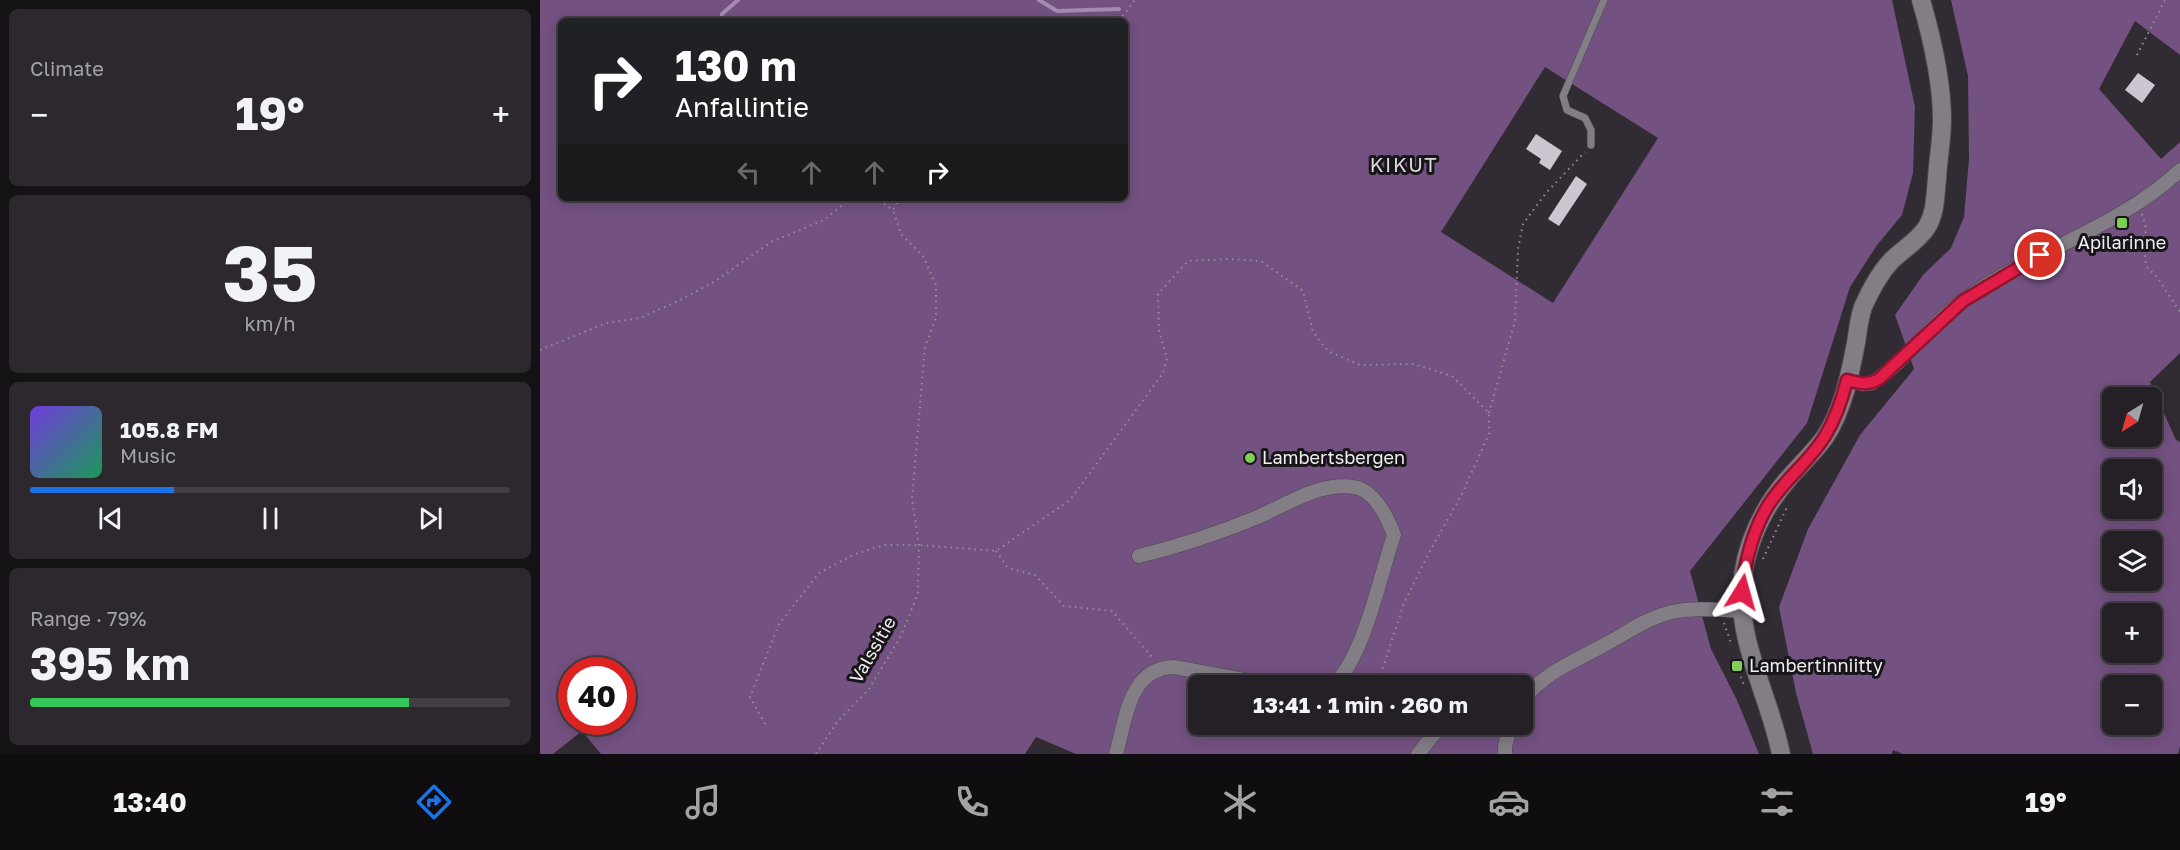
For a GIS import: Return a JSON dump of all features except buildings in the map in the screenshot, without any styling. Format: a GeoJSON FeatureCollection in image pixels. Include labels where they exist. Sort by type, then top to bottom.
{"type":"FeatureCollection","features":[{"type":"Feature","properties":{"kind":"street"},"geometry":{"type":"LineString","coordinates":[[1782,754],[1749,653],[1742,611],[1746,559],[1761,519],[1777,493],[1824,438],[1838,410],[1863,310],[1873,286],[1891,261],[1921,235],[1934,210],[1942,121],[1941,98],[1921,0]]}},
{"type":"Feature","properties":{"kind":"street"},"geometry":{"type":"LineString","coordinates":[[1847,380],[1863,384],[1872,383],[1963,301],[2022,263],[2140,202],[2163,186],[2180,170]]}},
{"type":"Feature","properties":{"kind":"street"},"geometry":{"type":"LineString","coordinates":[[1139,556],[1173,548],[1224,531],[1312,492],[1344,486],[1362,490],[1376,503],[1388,520],[1394,535],[1359,644],[1343,675]]}},
{"type":"Feature","properties":{"kind":"street"},"geometry":{"type":"LineString","coordinates":[[1533,687],[1564,665],[1648,619],[1675,611],[1742,611]]}},
{"type":"Feature","properties":{"kind":"street"},"geometry":{"type":"LineString","coordinates":[[1116,754],[1135,689],[1145,677],[1161,667],[1174,667],[1217,675]]}},
{"type":"Feature","properties":{"kind":"street"},"geometry":{"type":"LineString","coordinates":[[1418,754],[1433,735]]}},
{"type":"Feature","properties":{"kind":"street"},"geometry":{"type":"LineString","coordinates":[[1505,754],[1508,735]]}},
{"type":"Feature","properties":{"kind":"lane"},"geometry":{"type":"LineString","coordinates":[[1591,145],[1591,130],[1585,118],[1567,110],[1563,96],[1604,0]]}},
{"type":"Feature","properties":{"kind":"path"},"geometry":{"type":"LineString","coordinates":[[1121,18],[1135,0]]}},
{"type":"Feature","properties":{"kind":"path"},"geometry":{"type":"LineString","coordinates":[[2137,55],[2165,0]]}},
{"type":"Feature","properties":{"kind":"path"},"geometry":{"type":"LineString","coordinates":[[1381,675],[1404,603],[1461,496],[1488,434],[1489,413],[1515,321],[1518,249],[1523,224],[1546,193],[1591,145]]}},
{"type":"Feature","properties":{"kind":"path"},"geometry":{"type":"LineString","coordinates":[[540,350],[606,323],[640,318],[678,301],[714,282],[771,242],[824,219],[846,201]]}},
{"type":"Feature","properties":{"kind":"path"},"geometry":{"type":"LineString","coordinates":[[880,201],[893,210],[898,201]]}},
{"type":"Feature","properties":{"kind":"path"},"geometry":{"type":"LineString","coordinates":[[2140,202],[2146,228],[2144,246],[2146,266],[2157,277],[2180,312]]}},
{"type":"Feature","properties":{"kind":"path","name":"Valssitie"},"geometry":{"type":"LineString","coordinates":[[816,754],[837,722],[869,688],[901,636],[918,593],[918,545],[912,499],[925,347],[936,318],[936,285],[923,256],[901,234],[893,210]]}},
{"type":"Feature","properties":{"kind":"path"},"geometry":{"type":"LineString","coordinates":[[765,724],[750,697],[779,624],[819,573],[855,554],[885,545],[996,551],[1070,500],[1163,373],[1167,358],[1159,330],[1158,294],[1188,261],[1228,259],[1261,261],[1303,291],[1314,332],[1328,351],[1360,365],[1413,364],[1452,375],[1489,413]]}},
{"type":"Feature","properties":{"kind":"path"},"geometry":{"type":"LineString","coordinates":[[1761,563],[1787,507]]}},
{"type":"Feature","properties":{"kind":"path"},"geometry":{"type":"LineString","coordinates":[[996,551],[1008,568],[1035,575],[1064,606],[1112,611],[1161,667]]}},
{"type":"Feature","properties":{"kind":"shaded area"},"geometry":{"type":"Polygon","coordinates":[[[540,0],[1892,0],[1915,107],[1913,173],[1902,215],[1877,245],[1850,287],[1807,423],[1690,571],[1711,649],[1737,700],[1759,754],[1076,754],[1036,737],[1025,754],[601,754],[585,735],[636,735],[636,657],[558,657],[558,735],[577,735],[553,754],[540,754],[540,0]],[[1545,67],[1441,232],[1553,303],[1658,138],[1545,67]]]}},
{"type":"Feature","properties":{"kind":"shaded area"},"geometry":{"type":"Polygon","coordinates":[[[1951,0],[2180,0],[2180,55],[2135,21],[2099,89],[2161,159],[2180,142],[2180,353],[2150,382],[2152,387],[2102,387],[2102,447],[2162,447],[2162,409],[2176,440],[2180,442],[2180,746],[2178,754],[1903,754],[1893,750],[1892,754],[1813,754],[1796,693],[1779,607],[1808,529],[1860,435],[1914,369],[1895,315],[1923,275],[1951,248],[1964,217],[1969,159],[1968,76],[1951,0]]]}},
{"type":"Feature","properties":{"kind":"waterway"},"geometry":{"type":"LineString","coordinates":[[721,18],[722,14],[738,0]]}},
{"type":"Feature","properties":{"kind":"waterway"},"geometry":{"type":"LineString","coordinates":[[1039,0],[1057,11],[1119,9]]}},
{"type":"Feature","properties":{"kind":"place","name":"Apilarinne"},"geometry":{"type":"Point","coordinates":[2122,223]}},
{"type":"Feature","properties":{"kind":"place","name":"Lambertsbergen"},"geometry":{"type":"Point","coordinates":[1250,458]}},
{"type":"Feature","properties":{"kind":"place","name":"Lambertinniitty"},"geometry":{"type":"Point","coordinates":[1737,666]}},
{"type":"Feature","properties":{"kind":"district","name":"KIKUT"},"geometry":{"type":"Point","coordinates":[1404,165]}},
{"type":"Feature","properties":{"kind":"route"},"geometry":{"type":"LineString","coordinates":[[1742,592],[1746,559],[1761,519],[1777,493],[1824,438],[1835,418],[1847,380],[1863,384],[1879,379],[1919,339],[1963,301],[2022,263],[2040,255]]}}]}
